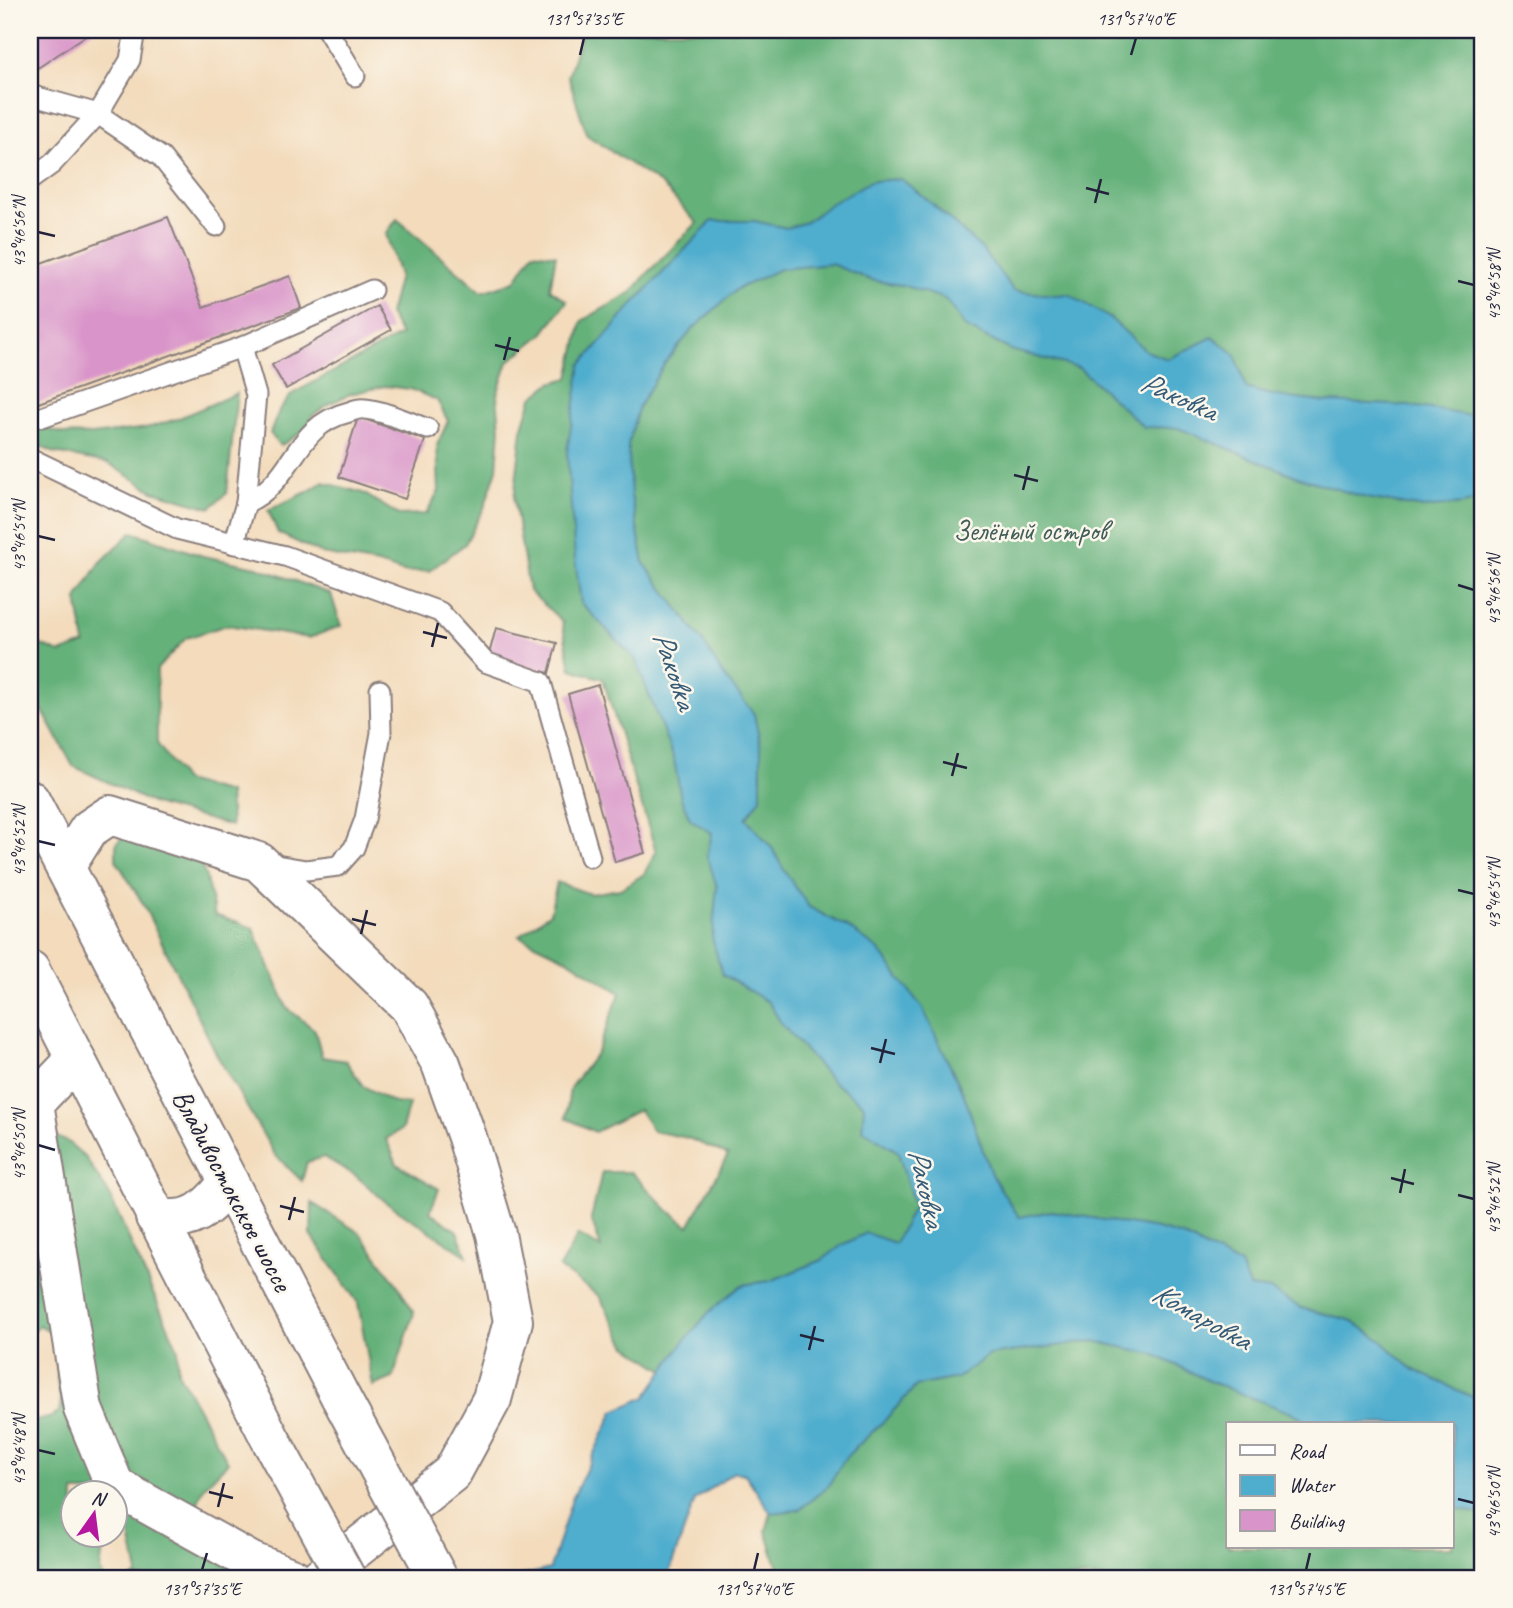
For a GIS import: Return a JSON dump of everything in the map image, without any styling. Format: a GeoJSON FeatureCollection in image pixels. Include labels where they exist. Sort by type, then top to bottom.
{"type":"FeatureCollection","features":[{"type":"Feature","properties":{"kind":"main road","name":"Владивостокское шоссе"},"geometry":{"type":"LineString","coordinates":[[30,800],[341,1398],[438,1578]]}},
{"type":"Feature","properties":{"kind":"main road"},"geometry":{"type":"LineString","coordinates":[[65,867],[89,829],[110,815],[259,862],[409,1006],[441,1064],[467,1137],[496,1234],[513,1321],[492,1399],[452,1473],[319,1578]]}},
{"type":"Feature","properties":{"kind":"main road"},"geometry":{"type":"LineString","coordinates":[[30,970],[155,1217],[346,1578]]}},
{"type":"Feature","properties":{"kind":"main road"},"geometry":{"type":"LineString","coordinates":[[76,1059],[34,1104],[83,1409],[93,1435],[115,1486],[251,1562],[293,1578]]}},
{"type":"Feature","properties":{"kind":"main road"},"geometry":{"type":"LineString","coordinates":[[155,1217],[173,1221],[195,1214],[213,1202],[229,1182]]}},
{"type":"Feature","properties":{"kind":"lane"},"geometry":{"type":"LineString","coordinates":[[30,180],[52,164],[98,114],[130,60],[135,30]]}},
{"type":"Feature","properties":{"kind":"lane"},"geometry":{"type":"LineString","coordinates":[[327,30],[355,76]]}},
{"type":"Feature","properties":{"kind":"lane"},"geometry":{"type":"LineString","coordinates":[[30,95],[98,114],[161,156],[216,226]]}},
{"type":"Feature","properties":{"kind":"lane"},"geometry":{"type":"LineString","coordinates":[[42,417],[242,347],[372,290]]}},
{"type":"Feature","properties":{"kind":"lane"},"geometry":{"type":"LineString","coordinates":[[234,544],[246,503],[256,395],[242,347]]}},
{"type":"Feature","properties":{"kind":"lane"},"geometry":{"type":"LineString","coordinates":[[246,503],[263,495],[281,476],[306,436],[333,416],[363,408],[428,429]]}},
{"type":"Feature","properties":{"kind":"lane"},"geometry":{"type":"LineString","coordinates":[[30,458],[177,530],[285,556],[440,611],[485,662],[541,682],[590,857]]}},
{"type":"Feature","properties":{"kind":"lane"},"geometry":{"type":"LineString","coordinates":[[259,862],[306,870],[338,866],[354,848],[366,819],[379,747],[380,690]]}},
{"type":"Feature","properties":{"kind":"green space","name":"Зелёный остров"},"geometry":{"type":"Polygon","coordinates":[[[583,30],[1483,30],[1483,1578],[781,1578],[766,1531],[771,1513],[745,1474],[734,1472],[664,1370],[627,1346],[599,1296],[559,1268],[578,1235],[601,1248],[591,1219],[602,1172],[631,1172],[668,1210],[689,1226],[728,1155],[688,1138],[653,1131],[639,1110],[595,1132],[566,1118],[570,1088],[597,1052],[620,993],[567,959],[519,936],[550,913],[557,882],[590,894],[620,889],[644,874],[656,852],[603,679],[571,669],[562,621],[529,591],[514,499],[522,430],[532,398],[551,383],[569,378],[582,321],[632,292],[697,223],[662,185],[587,135],[568,76],[583,30]]]}},
{"type":"Feature","properties":{"kind":"green space"},"geometry":{"type":"Polygon","coordinates":[[[397,219],[482,292],[515,281],[534,252],[556,255],[550,289],[567,301],[543,334],[508,362],[497,395],[500,429],[497,469],[484,508],[465,544],[429,571],[403,572],[378,564],[322,554],[278,533],[268,510],[323,482],[363,493],[399,515],[426,514],[439,491],[437,445],[448,421],[437,400],[410,389],[385,386],[350,394],[313,415],[304,431],[280,446],[270,433],[279,411],[292,394],[401,335],[389,314],[399,276],[386,234],[397,219]]]}},
{"type":"Feature","properties":{"kind":"green space"},"geometry":{"type":"Polygon","coordinates":[[[237,393],[227,493],[210,508],[153,491],[108,463],[55,453],[30,442],[30,423],[64,434],[92,435],[147,428],[177,419],[237,393]]]}},
{"type":"Feature","properties":{"kind":"green space"},"geometry":{"type":"Polygon","coordinates":[[[132,532],[203,556],[257,567],[331,594],[341,626],[309,638],[227,625],[186,638],[157,669],[157,743],[184,781],[229,793],[231,826],[154,804],[73,766],[30,688],[30,640],[60,653],[85,644],[77,599],[100,563],[132,532]]]}},
{"type":"Feature","properties":{"kind":"green space"},"geometry":{"type":"Polygon","coordinates":[[[122,836],[195,852],[205,874],[215,915],[253,928],[287,1008],[315,1030],[322,1057],[346,1061],[363,1086],[394,1103],[409,1104],[402,1129],[386,1139],[397,1164],[439,1189],[430,1212],[457,1231],[467,1256],[386,1202],[356,1176],[324,1157],[307,1162],[302,1181],[275,1155],[219,1059],[142,902],[116,860],[116,845],[122,836]]]}},
{"type":"Feature","properties":{"kind":"green space"},"geometry":{"type":"Polygon","coordinates":[[[30,1125],[68,1142],[85,1157],[109,1194],[178,1349],[178,1372],[228,1462],[204,1487],[195,1510],[254,1578],[133,1578],[138,1574],[130,1535],[130,1478],[60,1478],[60,1548],[103,1548],[100,1570],[104,1578],[30,1578],[30,1421],[49,1418],[59,1412],[61,1400],[54,1334],[39,1325],[30,1336],[30,1125]]]}},
{"type":"Feature","properties":{"kind":"green space"},"geometry":{"type":"Polygon","coordinates":[[[312,1203],[360,1233],[399,1287],[414,1313],[393,1378],[373,1386],[358,1303],[311,1235],[312,1203]]]}},
{"type":"Feature","properties":{"kind":"water"},"geometry":{"type":"Polygon","coordinates":[[[901,179],[981,248],[1014,291],[1069,294],[1111,319],[1146,351],[1168,359],[1213,337],[1235,354],[1246,388],[1306,400],[1408,406],[1483,417],[1483,499],[1424,508],[1366,498],[1298,477],[1178,428],[1144,427],[1079,368],[1011,350],[966,328],[945,299],[905,286],[871,280],[831,264],[780,269],[737,289],[691,331],[665,363],[639,406],[628,445],[631,495],[644,563],[754,714],[761,748],[761,798],[746,818],[772,848],[809,907],[847,927],[878,949],[923,1009],[964,1095],[991,1174],[1019,1217],[1052,1211],[1157,1229],[1182,1236],[1240,1265],[1249,1287],[1270,1290],[1301,1308],[1350,1320],[1382,1341],[1412,1369],[1483,1402],[1483,1515],[1454,1508],[1454,1422],[1307,1422],[1299,1416],[1211,1382],[1153,1354],[1094,1341],[989,1355],[957,1378],[916,1386],[846,1457],[828,1486],[799,1510],[771,1513],[745,1474],[734,1472],[695,1500],[668,1575],[645,1578],[513,1578],[550,1569],[572,1499],[614,1411],[646,1397],[682,1344],[709,1312],[742,1285],[770,1281],[822,1260],[842,1245],[866,1233],[895,1243],[914,1206],[898,1152],[862,1129],[864,1105],[832,1081],[783,1026],[768,1002],[722,974],[712,938],[717,887],[707,856],[712,833],[690,819],[681,798],[674,759],[635,659],[581,603],[567,451],[581,365],[634,303],[712,221],[754,221],[787,228],[806,222],[830,204],[871,181],[901,179]]]}},
{"type":"Feature","properties":{"kind":"building"},"geometry":{"type":"Polygon","coordinates":[[[30,30],[94,30],[38,68],[30,57],[30,30]]]}},
{"type":"Feature","properties":{"kind":"building"},"geometry":{"type":"Polygon","coordinates":[[[168,217],[203,307],[290,276],[301,308],[30,406],[30,267],[168,217]]]}},
{"type":"Feature","properties":{"kind":"building"},"geometry":{"type":"Polygon","coordinates":[[[377,306],[391,330],[286,389],[272,365],[377,306]]]}},
{"type":"Feature","properties":{"kind":"building"},"geometry":{"type":"Polygon","coordinates":[[[358,417],[425,440],[405,499],[339,477],[358,417]]]}},
{"type":"Feature","properties":{"kind":"building"},"geometry":{"type":"Polygon","coordinates":[[[496,628],[557,643],[549,673],[488,658],[496,628]]]}},
{"type":"Feature","properties":{"kind":"building"},"geometry":{"type":"Polygon","coordinates":[[[598,685],[645,853],[615,862],[568,694],[598,685]]]}},
{"type":"Feature","properties":{"kind":"water label","name":"Раковка"},"geometry":{"type":"Point","coordinates":[1179,396]}},
{"type":"Feature","properties":{"kind":"water label","name":"Раковка"},"geometry":{"type":"Point","coordinates":[675,670]}},
{"type":"Feature","properties":{"kind":"water label","name":"Раковка"},"geometry":{"type":"Point","coordinates":[927,1188]}},
{"type":"Feature","properties":{"kind":"water label","name":"Комаровка"},"geometry":{"type":"Point","coordinates":[1202,1316]}}]}
